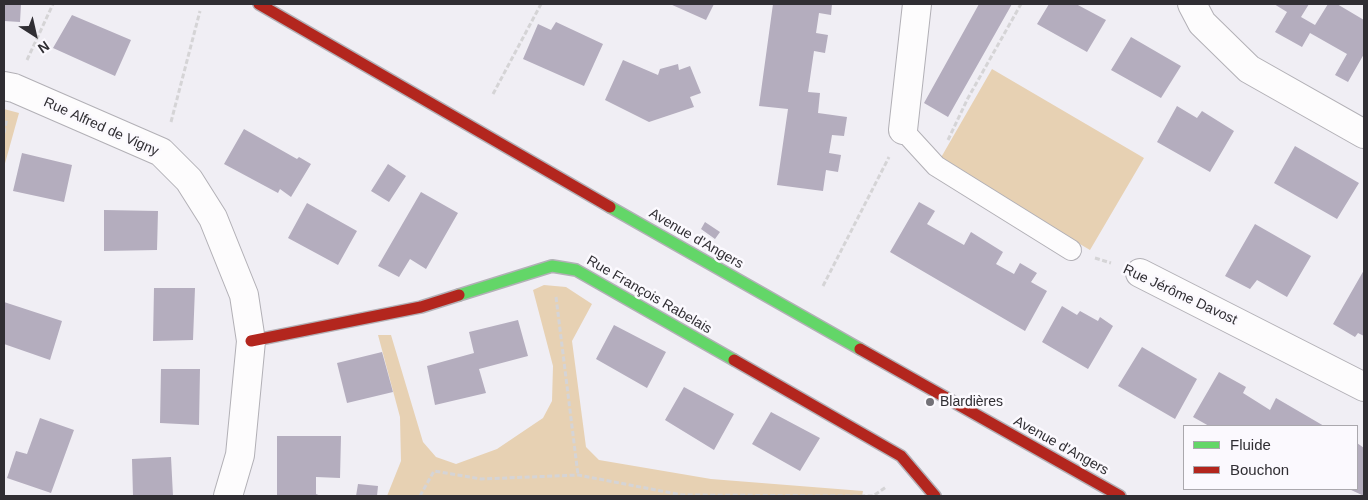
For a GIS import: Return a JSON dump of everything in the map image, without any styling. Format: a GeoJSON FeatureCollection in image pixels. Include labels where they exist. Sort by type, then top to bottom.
{"type":"FeatureCollection","features":[{"type":"Feature","properties":{"kind":"street","name":"Avenue d'Angers"},"geometry":{"type":"LineString","coordinates":[[259,4],[710,265],[1120,496]]}},
{"type":"Feature","properties":{"kind":"street"},"geometry":{"type":"LineString","coordinates":[[904,130],[916,4]]}},
{"type":"Feature","properties":{"kind":"street"},"geometry":{"type":"LineString","coordinates":[[1192,4],[1202,23],[1249,69],[1364,134]]}},
{"type":"Feature","properties":{"kind":"street","name":"Rue Alfred de Vigny"},"geometry":{"type":"LineString","coordinates":[[4,86],[14,88],[161,152],[189,180],[213,218],[244,295],[250,342],[240,455],[228,496]]}},
{"type":"Feature","properties":{"kind":"street","name":"Rue François Rabelais"},"geometry":{"type":"LineString","coordinates":[[250,342],[421,307],[552,266],[576,270],[901,456],[935,496]]}},
{"type":"Feature","properties":{"kind":"street","name":"Rue Jérôme Davost"},"geometry":{"type":"LineString","coordinates":[[1140,273],[1364,387]]}},
{"type":"Feature","properties":{"kind":"lane"},"geometry":{"type":"LineString","coordinates":[[904,130],[936,166],[1071,250]]}},
{"type":"Feature","properties":{"kind":"path"},"geometry":{"type":"LineString","coordinates":[[493,94],[540,4]]}},
{"type":"Feature","properties":{"kind":"path"},"geometry":{"type":"LineString","coordinates":[[936,166],[968,98],[1021,4]]}},
{"type":"Feature","properties":{"kind":"path"},"geometry":{"type":"LineString","coordinates":[[170,125],[200,12]]}},
{"type":"Feature","properties":{"kind":"path"},"geometry":{"type":"LineString","coordinates":[[822,286],[904,130]]}},
{"type":"Feature","properties":{"kind":"path","name":"Rue Jérôme Davost"},"geometry":{"type":"LineString","coordinates":[[1071,250],[1140,273]]}},
{"type":"Feature","properties":{"kind":"path"},"geometry":{"type":"LineString","coordinates":[[552,266],[578,475]]}},
{"type":"Feature","properties":{"kind":"path"},"geometry":{"type":"LineString","coordinates":[[420,496],[434,471],[481,480],[578,475],[682,496],[873,496],[912,469]]}},
{"type":"Feature","properties":{"kind":"shaded area"},"geometry":{"type":"Polygon","coordinates":[[[992,69],[1144,158],[1090,250],[939,161],[992,69]]]}},
{"type":"Feature","properties":{"kind":"shaded area"},"geometry":{"type":"Polygon","coordinates":[[[4,109],[19,113],[4,167],[4,109]]]}},
{"type":"Feature","properties":{"kind":"shaded area"},"geometry":{"type":"Polygon","coordinates":[[[544,285],[566,287],[592,304],[572,341],[586,447],[599,460],[711,479],[863,491],[862,496],[387,496],[401,461],[400,417],[378,335],[391,335],[423,442],[436,457],[456,464],[497,449],[543,418],[552,401],[553,366],[533,290],[544,285]]]}},
{"type":"Feature","properties":{"kind":"building"},"geometry":{"type":"Polygon","coordinates":[[[4,4],[21,4],[20,22],[4,21],[4,4]]]}},
{"type":"Feature","properties":{"kind":"building"},"geometry":{"type":"Polygon","coordinates":[[[670,4],[714,4],[706,20],[670,4]]]}},
{"type":"Feature","properties":{"kind":"building"},"geometry":{"type":"Polygon","coordinates":[[[773,4],[832,4],[831,15],[819,13],[816,33],[828,35],[825,53],[814,51],[808,92],[820,93],[818,113],[847,117],[844,136],[832,135],[829,153],[841,155],[838,172],[826,170],[823,191],[777,185],[788,109],[759,106],[773,4]]]}},
{"type":"Feature","properties":{"kind":"building"},"geometry":{"type":"Polygon","coordinates":[[[979,4],[1012,4],[948,117],[924,103],[979,4]]]}},
{"type":"Feature","properties":{"kind":"building"},"geometry":{"type":"Polygon","coordinates":[[[1049,4],[1076,4],[1106,20],[1087,52],[1037,24],[1049,4]]]}},
{"type":"Feature","properties":{"kind":"building"},"geometry":{"type":"Polygon","coordinates":[[[1274,4],[1309,4],[1301,17],[1315,25],[1328,4],[1337,4],[1364,20],[1364,54],[1348,82],[1335,75],[1347,54],[1310,33],[1302,47],[1275,32],[1287,12],[1274,4]]]}},
{"type":"Feature","properties":{"kind":"building"},"geometry":{"type":"Polygon","coordinates":[[[72,15],[131,40],[115,76],[53,48],[72,15]]]}},
{"type":"Feature","properties":{"kind":"building"},"geometry":{"type":"Polygon","coordinates":[[[556,22],[603,44],[584,86],[523,59],[538,24],[551,30],[556,22]]]}},
{"type":"Feature","properties":{"kind":"building"},"geometry":{"type":"Polygon","coordinates":[[[1131,37],[1181,66],[1161,98],[1111,70],[1131,37]]]}},
{"type":"Feature","properties":{"kind":"building"},"geometry":{"type":"Polygon","coordinates":[[[623,60],[658,75],[660,69],[678,64],[679,70],[690,66],[701,93],[690,97],[694,107],[649,122],[605,100],[623,60]]]}},
{"type":"Feature","properties":{"kind":"building"},"geometry":{"type":"Polygon","coordinates":[[[1177,106],[1197,118],[1202,111],[1234,131],[1210,172],[1157,142],[1177,106]]]}},
{"type":"Feature","properties":{"kind":"building"},"geometry":{"type":"Polygon","coordinates":[[[244,129],[297,159],[299,157],[311,164],[291,197],[280,189],[278,193],[224,164],[244,129]]]}},
{"type":"Feature","properties":{"kind":"building"},"geometry":{"type":"Polygon","coordinates":[[[1295,146],[1359,183],[1337,219],[1274,183],[1295,146]]]}},
{"type":"Feature","properties":{"kind":"building"},"geometry":{"type":"Polygon","coordinates":[[[22,153],[72,165],[64,202],[13,191],[22,153]]]}},
{"type":"Feature","properties":{"kind":"building"},"geometry":{"type":"Polygon","coordinates":[[[388,164],[406,176],[389,202],[371,191],[388,164]]]}},
{"type":"Feature","properties":{"kind":"building"},"geometry":{"type":"Polygon","coordinates":[[[421,192],[458,213],[426,269],[410,259],[399,277],[378,266],[421,192]]]}},
{"type":"Feature","properties":{"kind":"building"},"geometry":{"type":"Polygon","coordinates":[[[919,202],[935,211],[927,224],[964,245],[971,232],[1003,252],[996,264],[1014,274],[1020,263],[1037,273],[1031,282],[1047,291],[1025,331],[890,252],[919,202]]]}},
{"type":"Feature","properties":{"kind":"building"},"geometry":{"type":"Polygon","coordinates":[[[307,203],[357,231],[338,265],[288,238],[307,203]]]}},
{"type":"Feature","properties":{"kind":"building"},"geometry":{"type":"Polygon","coordinates":[[[104,210],[158,211],[157,250],[104,251],[104,210]]]}},
{"type":"Feature","properties":{"kind":"building"},"geometry":{"type":"Polygon","coordinates":[[[705,222],[720,232],[715,239],[701,229],[705,222]]]}},
{"type":"Feature","properties":{"kind":"building"},"geometry":{"type":"Polygon","coordinates":[[[1255,224],[1311,256],[1287,297],[1257,280],[1250,289],[1225,276],[1255,224]]]}},
{"type":"Feature","properties":{"kind":"building"},"geometry":{"type":"Polygon","coordinates":[[[1364,270],[1364,336],[1358,333],[1355,337],[1333,324],[1364,270]]]}},
{"type":"Feature","properties":{"kind":"building"},"geometry":{"type":"Polygon","coordinates":[[[154,288],[195,288],[193,340],[153,341],[154,288]]]}},
{"type":"Feature","properties":{"kind":"building"},"geometry":{"type":"Polygon","coordinates":[[[4,302],[62,321],[50,360],[4,344],[4,302]]]}},
{"type":"Feature","properties":{"kind":"building"},"geometry":{"type":"Polygon","coordinates":[[[1062,306],[1077,315],[1080,311],[1098,321],[1100,317],[1113,326],[1088,369],[1042,342],[1062,306]]]}},
{"type":"Feature","properties":{"kind":"building"},"geometry":{"type":"Polygon","coordinates":[[[518,320],[528,356],[479,369],[486,393],[435,405],[427,366],[474,353],[469,332],[518,320]]]}},
{"type":"Feature","properties":{"kind":"building"},"geometry":{"type":"Polygon","coordinates":[[[614,325],[666,352],[647,388],[596,359],[614,325]]]}},
{"type":"Feature","properties":{"kind":"building"},"geometry":{"type":"Polygon","coordinates":[[[1142,347],[1197,379],[1175,419],[1118,386],[1142,347]]]}},
{"type":"Feature","properties":{"kind":"building"},"geometry":{"type":"Polygon","coordinates":[[[382,352],[393,392],[347,403],[337,363],[382,352]]]}},
{"type":"Feature","properties":{"kind":"building"},"geometry":{"type":"Polygon","coordinates":[[[161,369],[200,369],[199,425],[160,423],[161,369]]]}},
{"type":"Feature","properties":{"kind":"building"},"geometry":{"type":"Polygon","coordinates":[[[1219,372],[1246,387],[1243,393],[1270,410],[1276,398],[1322,425],[1207,425],[1193,417],[1219,372]]]}},
{"type":"Feature","properties":{"kind":"building"},"geometry":{"type":"Polygon","coordinates":[[[684,387],[734,414],[714,450],[665,420],[684,387]]]}},
{"type":"Feature","properties":{"kind":"building"},"geometry":{"type":"Polygon","coordinates":[[[771,412],[820,438],[800,471],[752,444],[771,412]]]}},
{"type":"Feature","properties":{"kind":"building"},"geometry":{"type":"Polygon","coordinates":[[[40,418],[74,430],[51,493],[7,478],[16,451],[27,454],[40,418]]]}},
{"type":"Feature","properties":{"kind":"building"},"geometry":{"type":"Polygon","coordinates":[[[277,436],[341,436],[340,478],[316,477],[316,494],[321,496],[277,495],[277,436]]]}},
{"type":"Feature","properties":{"kind":"building"},"geometry":{"type":"Polygon","coordinates":[[[1358,444],[1364,448],[1364,496],[1351,490],[1358,490],[1358,444]]]}},
{"type":"Feature","properties":{"kind":"building"},"geometry":{"type":"Polygon","coordinates":[[[171,457],[173,496],[133,496],[132,459],[171,457]]]}},
{"type":"Feature","properties":{"kind":"building"},"geometry":{"type":"Polygon","coordinates":[[[358,484],[378,486],[377,496],[356,496],[358,484]]]}},
{"type":"Feature","properties":{"kind":"traffic: fast"},"geometry":{"type":"LineString","coordinates":[[610,207],[860,349]]}},
{"type":"Feature","properties":{"kind":"traffic: fast"},"geometry":{"type":"LineString","coordinates":[[459,295],[552,266],[576,270],[734,360]]}},
{"type":"Feature","properties":{"kind":"traffic: jam"},"geometry":{"type":"LineString","coordinates":[[259,4],[610,207]]}},
{"type":"Feature","properties":{"kind":"traffic: jam"},"geometry":{"type":"LineString","coordinates":[[251,341],[421,307],[459,295]]}},
{"type":"Feature","properties":{"kind":"traffic: jam"},"geometry":{"type":"LineString","coordinates":[[860,349],[1120,496]]}},
{"type":"Feature","properties":{"kind":"traffic: jam"},"geometry":{"type":"LineString","coordinates":[[734,360],[901,456],[935,496]]}},
{"type":"Feature","properties":{"kind":"place","name":"Blardières"},"geometry":{"type":"Point","coordinates":[930,402]}}]}
